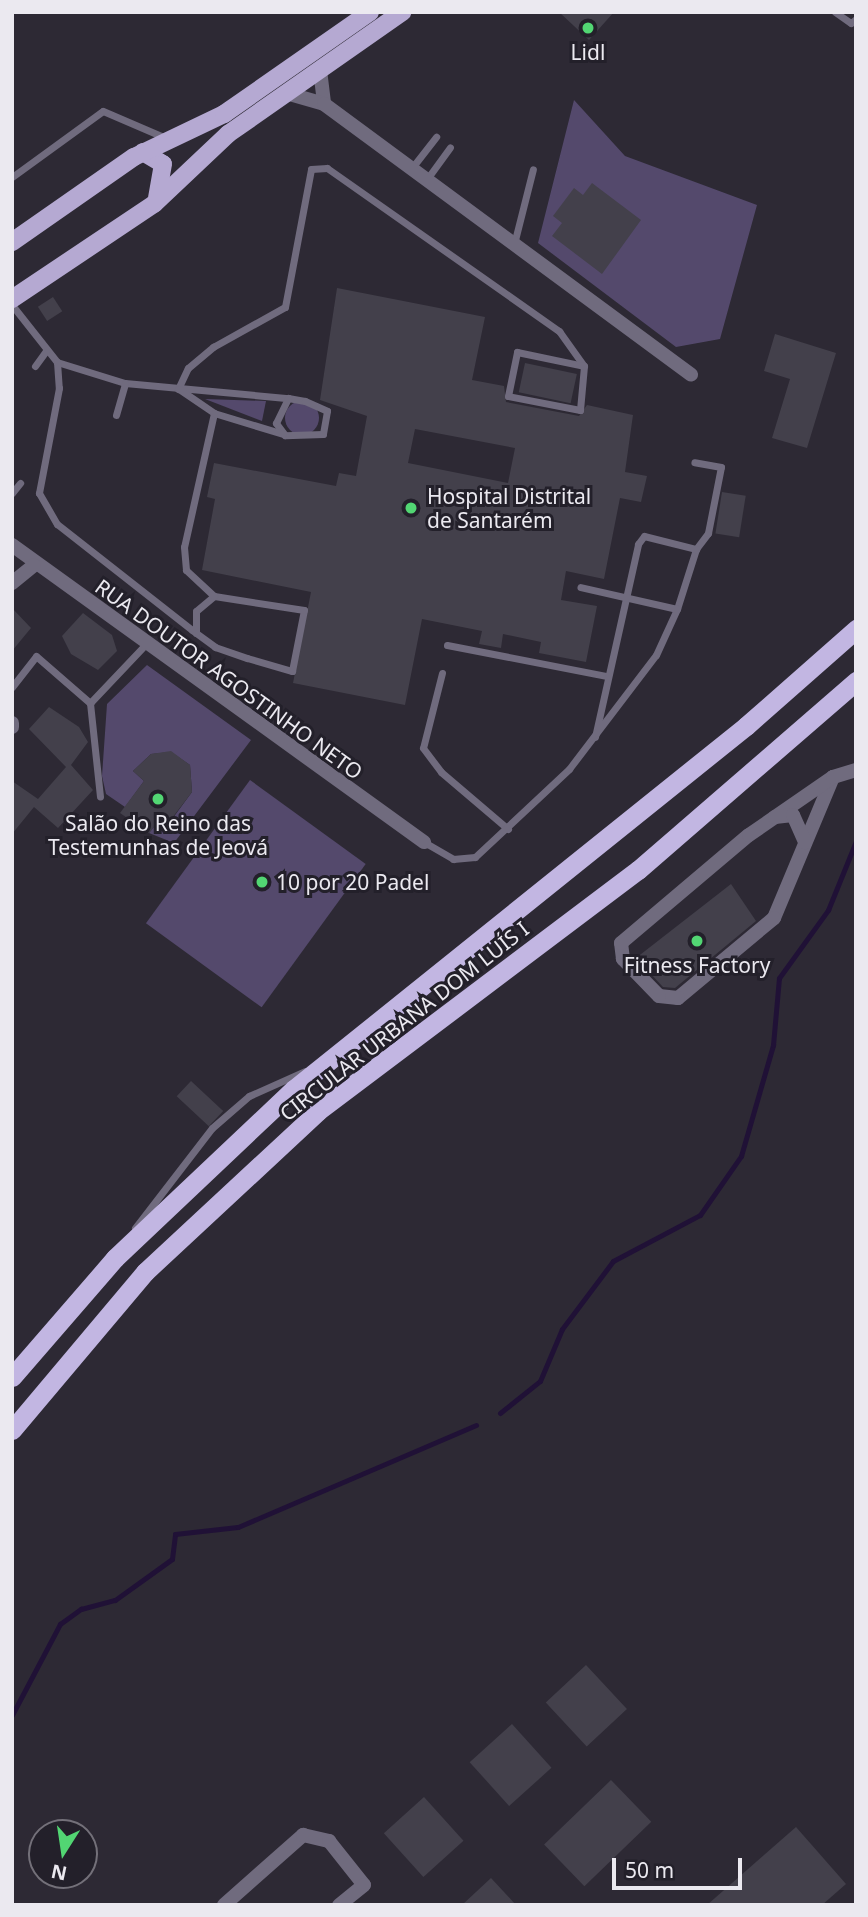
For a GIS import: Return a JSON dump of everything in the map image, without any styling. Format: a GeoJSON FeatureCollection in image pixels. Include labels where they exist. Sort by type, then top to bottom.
{"type":"FeatureCollection","features":[{"type":"Feature","properties":{"kind":"highway","name":"CIRCULAR URBANA DOM LUÍS I"},"geometry":{"type":"LineString","coordinates":[[12,1377],[115,1258],[294,1089],[329,1065],[746,726],[856,629]]}},
{"type":"Feature","properties":{"kind":"highway","name":"CIRCULAR URBANA DOM LUÍS I"},"geometry":{"type":"LineString","coordinates":[[12,1430],[145,1272],[318,1111],[638,870],[856,681]]}},
{"type":"Feature","properties":{"kind":"main road"},"geometry":{"type":"LineString","coordinates":[[12,242],[143,152],[224,114],[370,12]]}},
{"type":"Feature","properties":{"kind":"main road"},"geometry":{"type":"LineString","coordinates":[[12,299],[154,204],[228,134],[402,12]]}},
{"type":"Feature","properties":{"kind":"main road"},"geometry":{"type":"LineString","coordinates":[[143,152],[163,164],[163,187],[154,204]]}},
{"type":"Feature","properties":{"kind":"street"},"geometry":{"type":"LineString","coordinates":[[320,70],[324,104]]}},
{"type":"Feature","properties":{"kind":"street"},"geometry":{"type":"LineString","coordinates":[[286,93],[324,104],[691,375]]}},
{"type":"Feature","properties":{"kind":"street","name":"RUA DOUTOR AGOSTINHO NETO"},"geometry":{"type":"LineString","coordinates":[[12,545],[34,565],[144,646],[424,842]]}},
{"type":"Feature","properties":{"kind":"street"},"geometry":{"type":"LineString","coordinates":[[12,583],[34,565]]}},
{"type":"Feature","properties":{"kind":"street"},"geometry":{"type":"LineString","coordinates":[[833,778],[774,918],[678,998],[659,996],[623,958],[621,943],[775,817],[833,778],[856,770]]}},
{"type":"Feature","properties":{"kind":"street"},"geometry":{"type":"LineString","coordinates":[[775,817],[793,816],[805,842]]}},
{"type":"Feature","properties":{"kind":"street"},"geometry":{"type":"LineString","coordinates":[[224,1905],[303,1836],[329,1841],[364,1885],[339,1905]]}},
{"type":"Feature","properties":{"kind":"lane"},"geometry":{"type":"LineString","coordinates":[[835,12],[850,23],[856,19]]}},
{"type":"Feature","properties":{"kind":"lane"},"geometry":{"type":"LineString","coordinates":[[12,177],[103,111],[170,140]]}},
{"type":"Feature","properties":{"kind":"lane"},"geometry":{"type":"LineString","coordinates":[[411,169],[436,137]]}},
{"type":"Feature","properties":{"kind":"lane"},"geometry":{"type":"LineString","coordinates":[[426,180],[450,147]]}},
{"type":"Feature","properties":{"kind":"lane"},"geometry":{"type":"LineString","coordinates":[[178,389],[188,368],[213,347],[285,307],[312,169],[327,167],[559,331],[584,366],[580,411],[508,396],[517,352],[584,366]]}},
{"type":"Feature","properties":{"kind":"lane"},"geometry":{"type":"LineString","coordinates":[[514,244],[522,233],[533,169]]}},
{"type":"Feature","properties":{"kind":"lane"},"geometry":{"type":"LineString","coordinates":[[12,305],[57,362],[125,383],[288,398],[321,406],[329,419],[318,437],[285,435],[214,413],[178,389]]}},
{"type":"Feature","properties":{"kind":"lane"},"geometry":{"type":"LineString","coordinates":[[35,366],[46,351]]}},
{"type":"Feature","properties":{"kind":"lane"},"geometry":{"type":"LineString","coordinates":[[57,362],[59,388],[39,493],[57,524],[215,647],[292,671],[304,610],[214,596],[186,570],[184,547],[214,413]]}},
{"type":"Feature","properties":{"kind":"lane"},"geometry":{"type":"LineString","coordinates":[[116,415],[125,383]]}},
{"type":"Feature","properties":{"kind":"lane"},"geometry":{"type":"LineString","coordinates":[[285,435],[276,423],[288,398]]}},
{"type":"Feature","properties":{"kind":"lane"},"geometry":{"type":"LineString","coordinates":[[424,842],[453,859],[475,857],[508,829],[594,737],[656,655],[677,608],[696,549],[708,533],[721,467],[694,462]]}},
{"type":"Feature","properties":{"kind":"lane"},"geometry":{"type":"LineString","coordinates":[[12,493],[20,483]]}},
{"type":"Feature","properties":{"kind":"lane"},"geometry":{"type":"LineString","coordinates":[[594,737],[624,596],[644,536],[696,549]]}},
{"type":"Feature","properties":{"kind":"lane"},"geometry":{"type":"LineString","coordinates":[[580,587],[677,608]]}},
{"type":"Feature","properties":{"kind":"lane"},"geometry":{"type":"LineString","coordinates":[[196,633],[196,611],[214,596]]}},
{"type":"Feature","properties":{"kind":"lane"},"geometry":{"type":"LineString","coordinates":[[447,645],[607,676]]}},
{"type":"Feature","properties":{"kind":"lane"},"geometry":{"type":"LineString","coordinates":[[90,703],[144,646]]}},
{"type":"Feature","properties":{"kind":"lane"},"geometry":{"type":"LineString","coordinates":[[12,687],[36,656],[90,703],[100,796]]}},
{"type":"Feature","properties":{"kind":"lane"},"geometry":{"type":"LineString","coordinates":[[442,673],[423,748],[440,772],[508,829]]}},
{"type":"Feature","properties":{"kind":"lane"},"geometry":{"type":"LineString","coordinates":[[115,1258],[212,1128],[249,1096],[329,1065]]}},
{"type":"Feature","properties":{"kind":"shaded area"},"geometry":{"type":"Polygon","coordinates":[[[574,100],[625,156],[757,205],[720,339],[676,347],[538,243],[574,100]]]}},
{"type":"Feature","properties":{"kind":"shaded area"},"geometry":{"type":"Polygon","coordinates":[[[205,399],[266,401],[262,421],[205,399]]]}},
{"type":"Feature","properties":{"kind":"shaded area"},"geometry":{"type":"Polygon","coordinates":[[[302,401],[314,406],[319,418],[314,430],[302,435],[290,430],[285,418],[290,406],[302,401]]]}},
{"type":"Feature","properties":{"kind":"shaded area"},"geometry":{"type":"Polygon","coordinates":[[[147,665],[251,740],[174,843],[149,833],[162,817],[170,822],[192,792],[190,765],[171,752],[151,754],[133,771],[144,781],[125,807],[106,794],[102,776],[107,704],[147,665]]]}},
{"type":"Feature","properties":{"kind":"shaded area","name":"10 por 20 Padel"},"geometry":{"type":"Polygon","coordinates":[[[250,780],[366,864],[262,1007],[146,923],[250,780]]]}},
{"type":"Feature","properties":{"kind":"building","name":"Lidl"},"geometry":{"type":"Polygon","coordinates":[[[559,12],[614,12],[589,40],[559,12]]]}},
{"type":"Feature","properties":{"kind":"building"},"geometry":{"type":"Polygon","coordinates":[[[592,183],[641,220],[602,274],[552,236],[562,223],[553,216],[574,188],[583,195],[592,183]]]}},
{"type":"Feature","properties":{"kind":"building"},"geometry":{"type":"Polygon","coordinates":[[[337,288],[485,317],[472,380],[504,386],[506,402],[579,416],[587,405],[633,415],[625,472],[647,476],[641,502],[620,498],[604,579],[566,571],[561,600],[597,606],[586,662],[539,653],[541,642],[503,634],[501,648],[479,644],[482,631],[422,619],[405,705],[293,683],[311,592],[202,570],[215,499],[207,497],[214,463],[336,486],[339,473],[356,476],[367,416],[320,400],[337,288]],[[415,429],[408,463],[508,483],[515,448],[415,429]]]}},
{"type":"Feature","properties":{"kind":"building"},"geometry":{"type":"Polygon","coordinates":[[[53,297],[62,311],[47,321],[38,307],[53,297]]]}},
{"type":"Feature","properties":{"kind":"building"},"geometry":{"type":"Polygon","coordinates":[[[775,334],[836,353],[807,448],[772,438],[790,379],[764,371],[775,334]]]}},
{"type":"Feature","properties":{"kind":"building"},"geometry":{"type":"Polygon","coordinates":[[[525,363],[577,374],[571,403],[519,392],[525,363]]]}},
{"type":"Feature","properties":{"kind":"building"},"geometry":{"type":"Polygon","coordinates":[[[722,492],[746,496],[739,537],[715,533],[722,492]]]}},
{"type":"Feature","properties":{"kind":"building"},"geometry":{"type":"Polygon","coordinates":[[[12,608],[31,628],[12,651],[12,608]]]}},
{"type":"Feature","properties":{"kind":"building"},"geometry":{"type":"Polygon","coordinates":[[[83,613],[112,635],[117,651],[98,670],[71,654],[62,636],[83,613]]]}},
{"type":"Feature","properties":{"kind":"building"},"geometry":{"type":"Polygon","coordinates":[[[49,707],[79,727],[88,742],[71,765],[93,790],[58,828],[34,807],[12,834],[12,781],[38,799],[66,767],[29,729],[49,707]]]}},
{"type":"Feature","properties":{"kind":"building","name":"Salão do Reino das Testemunhas de Jeová"},"geometry":{"type":"Polygon","coordinates":[[[171,751],[190,765],[192,792],[169,822],[162,817],[149,833],[120,813],[144,781],[133,771],[151,754],[171,751]]]}},
{"type":"Feature","properties":{"kind":"building","name":"Fitness Factory"},"geometry":{"type":"Polygon","coordinates":[[[731,884],[756,921],[675,988],[663,987],[636,958],[731,884]]]}},
{"type":"Feature","properties":{"kind":"building"},"geometry":{"type":"Polygon","coordinates":[[[191,1081],[223,1111],[209,1126],[177,1096],[191,1081]]]}},
{"type":"Feature","properties":{"kind":"building"},"geometry":{"type":"Polygon","coordinates":[[[586,1665],[627,1709],[587,1746],[546,1703],[586,1665]]]}},
{"type":"Feature","properties":{"kind":"building"},"geometry":{"type":"Polygon","coordinates":[[[512,1724],[551,1768],[509,1806],[470,1762],[512,1724]]]}},
{"type":"Feature","properties":{"kind":"building"},"geometry":{"type":"Polygon","coordinates":[[[611,1780],[651,1822],[584,1886],[544,1845],[611,1780]]]}},
{"type":"Feature","properties":{"kind":"building"},"geometry":{"type":"Polygon","coordinates":[[[424,1797],[463,1841],[423,1877],[384,1833],[424,1797]]]}},
{"type":"Feature","properties":{"kind":"building"},"geometry":{"type":"Polygon","coordinates":[[[796,1827],[846,1884],[822,1905],[707,1905],[796,1827]]]}},
{"type":"Feature","properties":{"kind":"building"},"geometry":{"type":"Polygon","coordinates":[[[491,1878],[516,1905],[462,1905],[491,1878]]]}},
{"type":"Feature","properties":{"kind":"waterway"},"geometry":{"type":"LineString","coordinates":[[500,1413],[540,1381],[562,1329],[613,1261],[700,1215],[741,1156],[773,1045],[779,978],[828,910],[856,841]]}},
{"type":"Feature","properties":{"kind":"waterway"},"geometry":{"type":"LineString","coordinates":[[12,1715],[60,1624],[81,1609],[115,1600],[172,1559],[175,1534],[238,1527],[476,1425]]}},
{"type":"Feature","properties":{"kind":"place","name":"Lidl"},"geometry":{"type":"Point","coordinates":[588,28]}},
{"type":"Feature","properties":{"kind":"place","name":"Hospital Distrital de Santarém"},"geometry":{"type":"Point","coordinates":[411,508]}},
{"type":"Feature","properties":{"kind":"place","name":"Salão do Reino das Testemunhas de Jeová"},"geometry":{"type":"Point","coordinates":[158,799]}},
{"type":"Feature","properties":{"kind":"place","name":"10 por 20 Padel"},"geometry":{"type":"Point","coordinates":[262,882]}},
{"type":"Feature","properties":{"kind":"place","name":"Fitness Factory"},"geometry":{"type":"Point","coordinates":[697,941]}}]}
